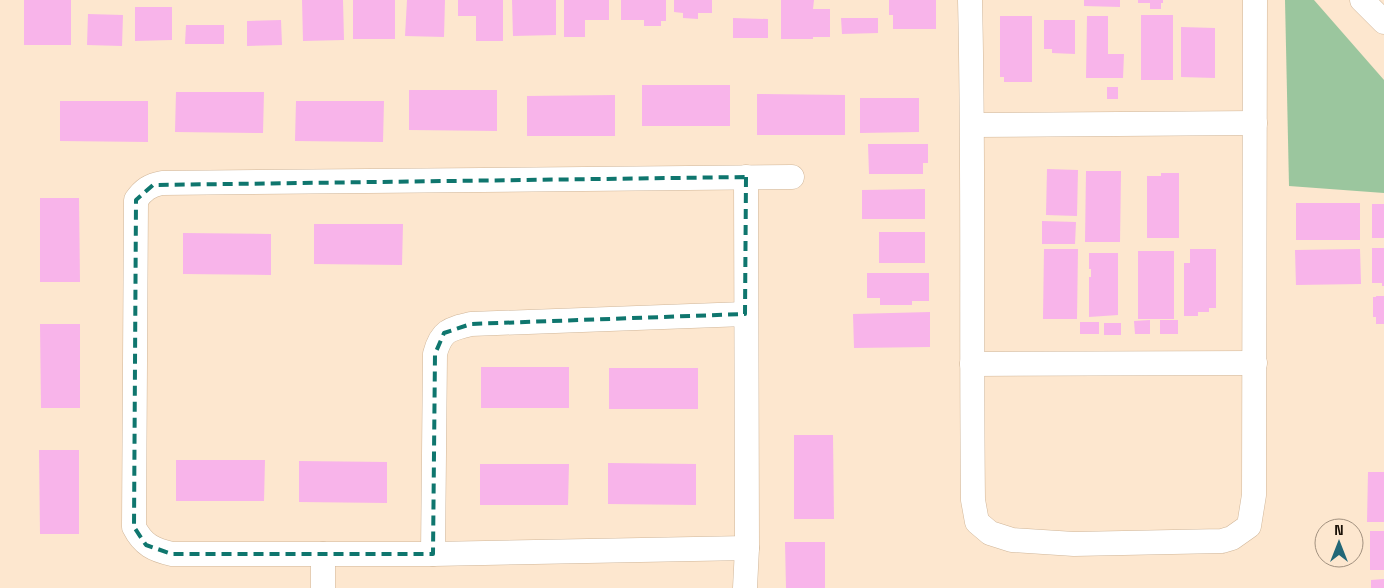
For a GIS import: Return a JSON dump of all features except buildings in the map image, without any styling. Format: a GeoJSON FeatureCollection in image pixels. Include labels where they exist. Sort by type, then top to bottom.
{"type":"FeatureCollection","features":[{"type":"Feature","properties":{"kind":"street"},"geometry":{"type":"LineString","coordinates":[[970,0],[973,125],[973,500],[977,522],[990,532],[1012,540],[1074,544],[1222,541],[1232,538],[1248,526],[1254,495],[1255,0]]}},
{"type":"Feature","properties":{"kind":"street"},"geometry":{"type":"LineString","coordinates":[[1362,0],[1384,22]]}},
{"type":"Feature","properties":{"kind":"street"},"geometry":{"type":"LineString","coordinates":[[973,125],[1255,123]]}},
{"type":"Feature","properties":{"kind":"street"},"geometry":{"type":"LineString","coordinates":[[745,588],[747,548],[746,176]]}},
{"type":"Feature","properties":{"kind":"street"},"geometry":{"type":"LineString","coordinates":[[747,548],[433,554],[172,554],[158,551],[146,545],[134,527],[136,200],[141,193],[153,185],[162,183],[792,177]]}},
{"type":"Feature","properties":{"kind":"street"},"geometry":{"type":"LineString","coordinates":[[433,554],[436,354],[438,343],[444,333],[471,324],[745,314]]}},
{"type":"Feature","properties":{"kind":"street"},"geometry":{"type":"LineString","coordinates":[[972,364],[1255,363]]}},
{"type":"Feature","properties":{"kind":"street"},"geometry":{"type":"LineString","coordinates":[[323,554],[323,588]]}},
{"type":"Feature","properties":{"kind":"highlighted area"},"geometry":{"type":"Polygon","coordinates":[[[746,177],[745,314],[471,324],[444,333],[435,354],[433,554],[172,554],[146,545],[134,527],[136,200],[153,185],[746,177]]]}},
{"type":"Feature","properties":{"kind":"green space"},"geometry":{"type":"Polygon","coordinates":[[[1285,0],[1314,0],[1384,80],[1384,193],[1289,186],[1285,0]]]}}]}
